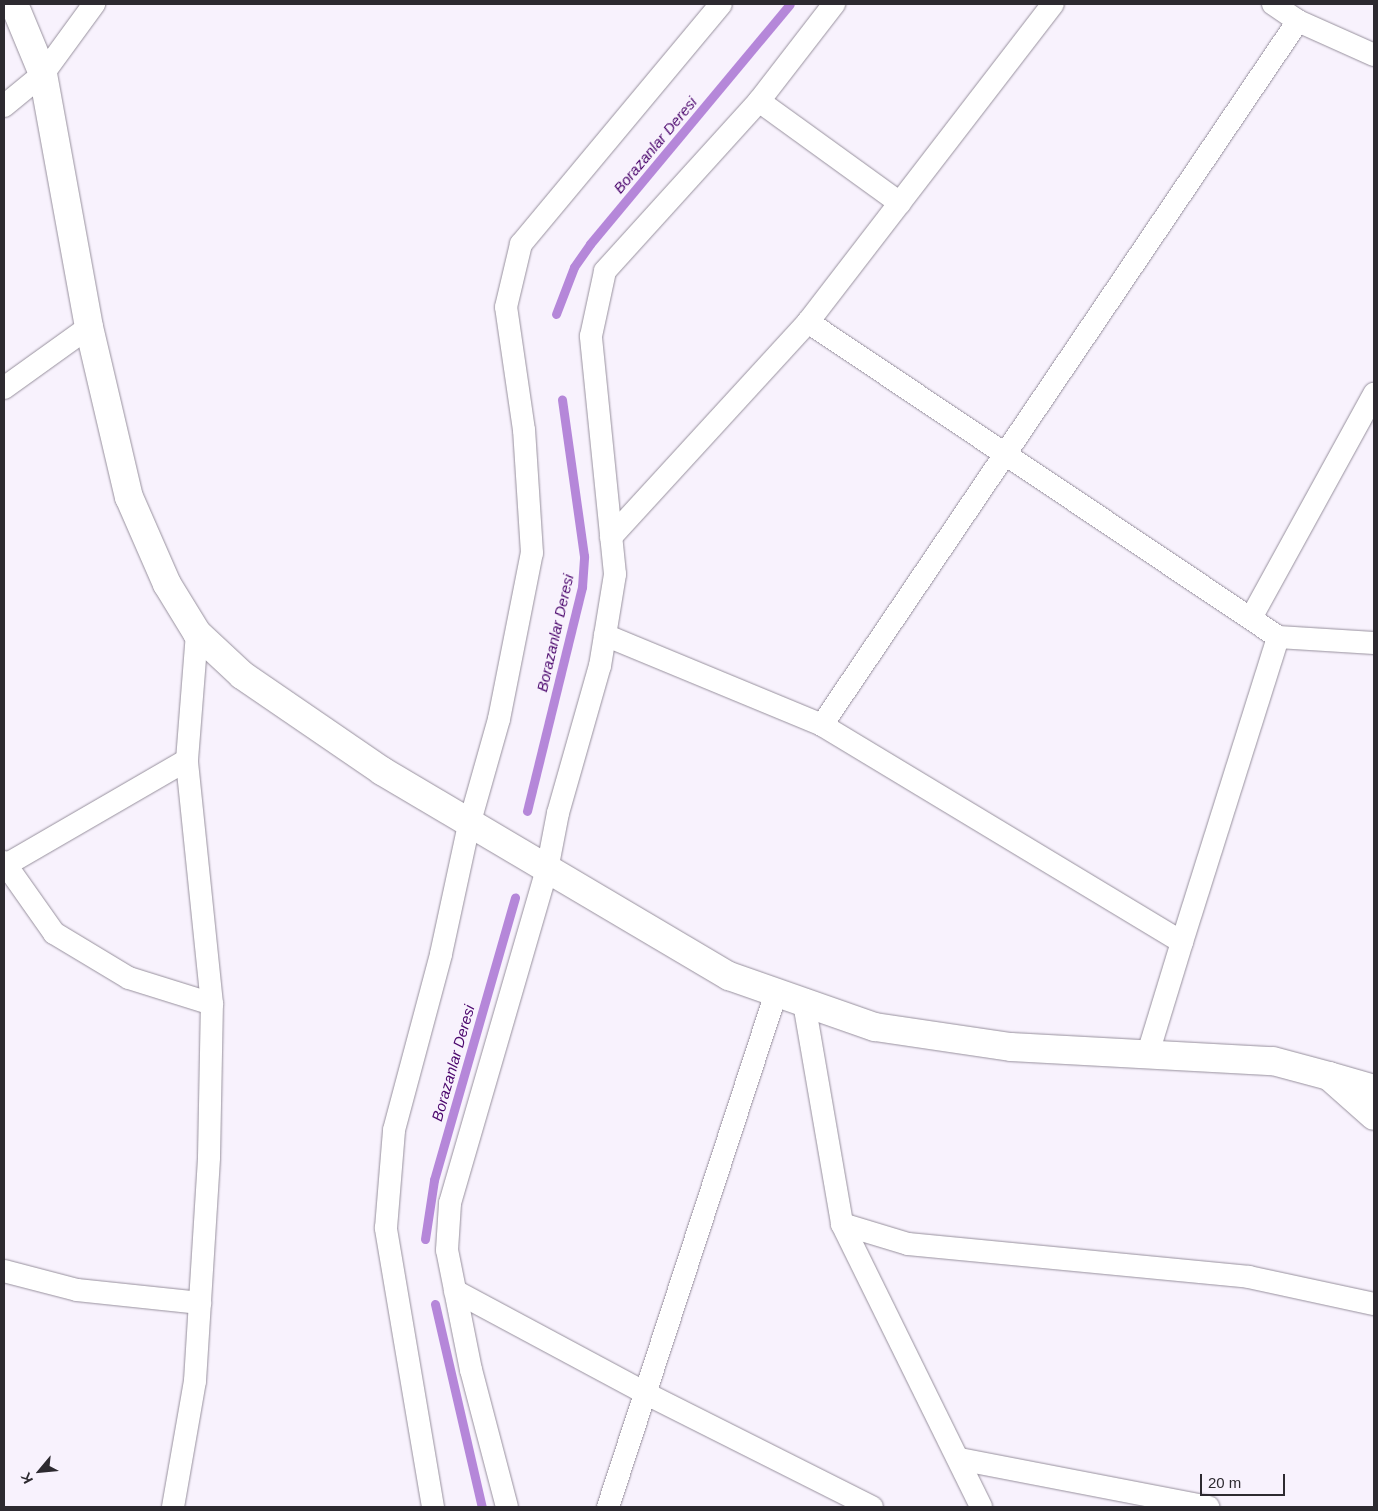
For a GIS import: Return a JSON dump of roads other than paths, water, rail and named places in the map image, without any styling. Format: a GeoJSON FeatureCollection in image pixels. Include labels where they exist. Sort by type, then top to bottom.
{"type":"FeatureCollection","features":[{"type":"Feature","properties":{"kind":"main road"},"geometry":{"type":"LineString","coordinates":[[14,4],[42,74],[89,327],[129,497],[167,584],[197,633],[242,675],[382,771],[469,825],[729,976],[875,1027],[1001,1046],[1148,1053],[1273,1062],[1374,1089]]}},
{"type":"Feature","properties":{"kind":"main road"},"geometry":{"type":"LineString","coordinates":[[1329,1076],[1374,1116]]}},
{"type":"Feature","properties":{"kind":"street"},"geometry":{"type":"LineString","coordinates":[[4,106],[42,74],[94,4]]}},
{"type":"Feature","properties":{"kind":"street"},"geometry":{"type":"LineString","coordinates":[[433,1507],[386,1228],[394,1130],[441,954],[469,825],[499,719],[532,553],[524,430],[506,307],[521,244],[721,4]]}},
{"type":"Feature","properties":{"kind":"street"},"geometry":{"type":"LineString","coordinates":[[507,1507],[471,1370],[447,1250],[450,1202],[547,870],[558,813],[600,666],[606,635],[615,574],[591,336],[605,271],[758,101],[834,4]]}},
{"type":"Feature","properties":{"kind":"street"},"geometry":{"type":"LineString","coordinates":[[611,537],[808,322],[1053,4]]}},
{"type":"Feature","properties":{"kind":"street"},"geometry":{"type":"LineString","coordinates":[[1273,4],[1298,21],[1374,55]]}},
{"type":"Feature","properties":{"kind":"street"},"geometry":{"type":"LineString","coordinates":[[822,725],[1298,21]]}},
{"type":"Feature","properties":{"kind":"street"},"geometry":{"type":"LineString","coordinates":[[758,101],[900,203]]}},
{"type":"Feature","properties":{"kind":"street"},"geometry":{"type":"LineString","coordinates":[[808,322],[1278,637],[1374,643]]}},
{"type":"Feature","properties":{"kind":"street"},"geometry":{"type":"LineString","coordinates":[[4,388],[89,327]]}},
{"type":"Feature","properties":{"kind":"street"},"geometry":{"type":"LineString","coordinates":[[1252,618],[1374,394]]}},
{"type":"Feature","properties":{"kind":"street"},"geometry":{"type":"LineString","coordinates":[[173,1507],[195,1381],[209,1157],[212,1004],[187,760],[197,633]]}},
{"type":"Feature","properties":{"kind":"street"},"geometry":{"type":"LineString","coordinates":[[606,635],[822,725],[1182,942]]}},
{"type":"Feature","properties":{"kind":"street"},"geometry":{"type":"LineString","coordinates":[[1148,1053],[1278,637]]}},
{"type":"Feature","properties":{"kind":"street"},"geometry":{"type":"LineString","coordinates":[[187,760],[4,864],[54,933],[129,978],[212,1004]]}},
{"type":"Feature","properties":{"kind":"street"},"geometry":{"type":"LineString","coordinates":[[608,1507],[776,993]]}},
{"type":"Feature","properties":{"kind":"street"},"geometry":{"type":"LineString","coordinates":[[804,1003],[842,1224],[982,1507]]}},
{"type":"Feature","properties":{"kind":"street"},"geometry":{"type":"LineString","coordinates":[[842,1224],[908,1244],[1249,1277],[1374,1304]]}},
{"type":"Feature","properties":{"kind":"street"},"geometry":{"type":"LineString","coordinates":[[4,1271],[77,1290],[200,1303]]}},
{"type":"Feature","properties":{"kind":"street"},"geometry":{"type":"LineString","coordinates":[[455,1291],[645,1394],[872,1507]]}},
{"type":"Feature","properties":{"kind":"street"},"geometry":{"type":"LineString","coordinates":[[959,1459],[1208,1507]]}},
{"type":"Feature","properties":{"kind":"waterway","name":"Borazanlar Deresi"},"geometry":{"type":"LineString","coordinates":[[556,314],[574,267],[590,244],[790,4]]}},
{"type":"Feature","properties":{"kind":"waterway","name":"Borazanlar Deresi"},"geometry":{"type":"LineString","coordinates":[[527,811],[582,587],[584,556],[562,400]]}},
{"type":"Feature","properties":{"kind":"waterway","name":"Borazanlar Deresi"},"geometry":{"type":"LineString","coordinates":[[425,1239],[434,1180],[515,897]]}},
{"type":"Feature","properties":{"kind":"waterway","name":"Borazanlar Deresi"},"geometry":{"type":"LineString","coordinates":[[435,1304],[482,1507]]}}]}
